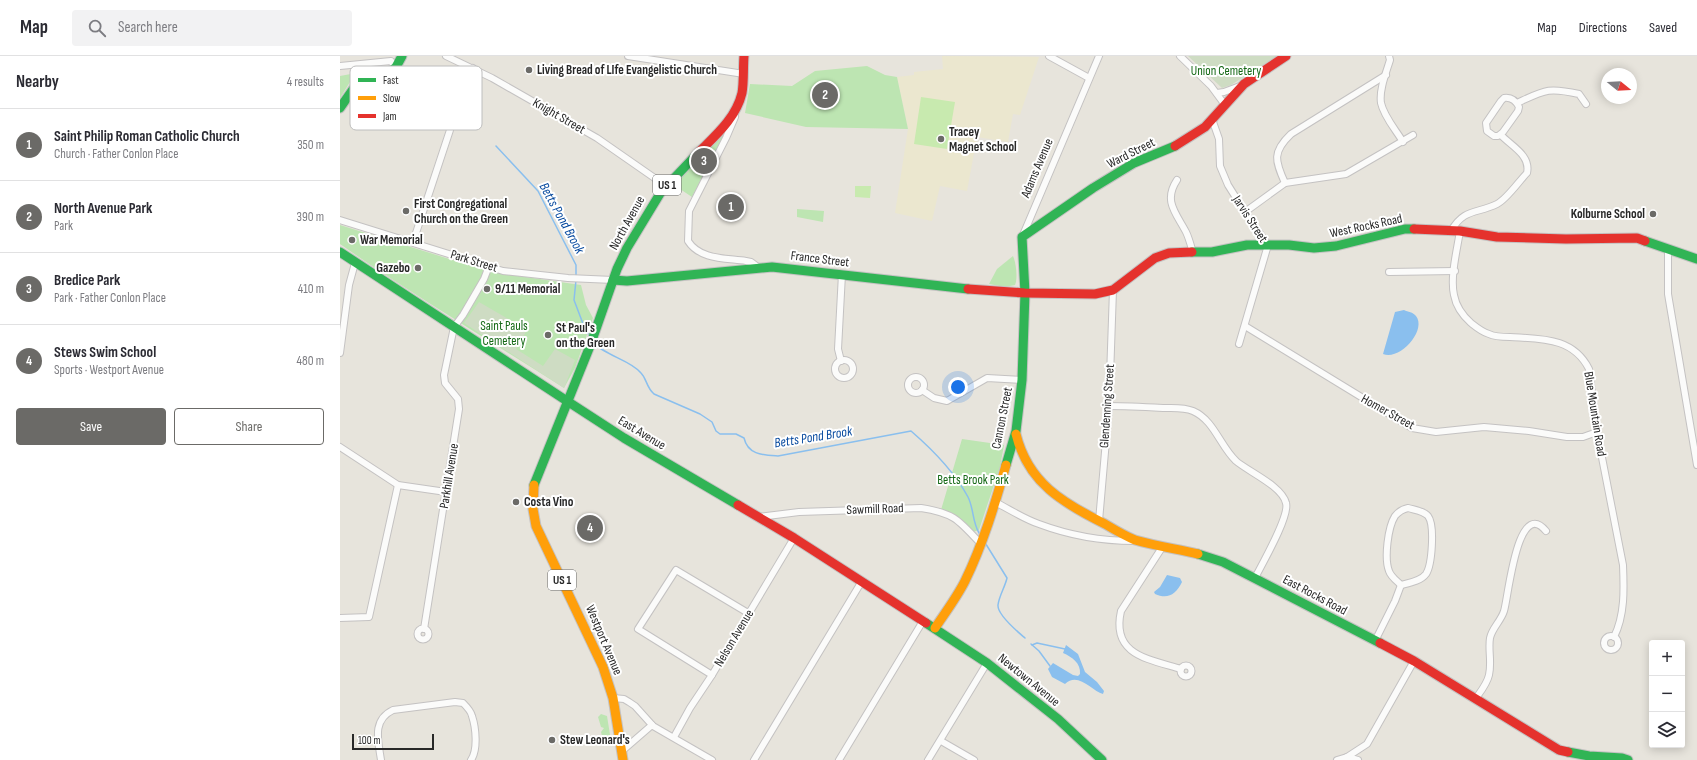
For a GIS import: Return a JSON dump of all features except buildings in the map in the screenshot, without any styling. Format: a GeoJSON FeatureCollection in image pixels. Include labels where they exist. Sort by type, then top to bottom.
{"type":"FeatureCollection","features":[{"type":"Feature","properties":{"kind":"main road"},"geometry":{"type":"LineString","coordinates":[[396,66],[402,56]]}},
{"type":"Feature","properties":{"kind":"main road","name":"North Avenue"},"geometry":{"type":"LineString","coordinates":[[567,401],[590,346],[613,280],[627,248],[654,201],[666,186],[733,115],[739,103],[742,92],[744,56]]}},
{"type":"Feature","properties":{"kind":"main road","name":"Ward Street"},"geometry":{"type":"LineString","coordinates":[[1022,237],[1127,167],[1177,144],[1205,127],[1244,84],[1286,56]]}},
{"type":"Feature","properties":{"kind":"main road"},"geometry":{"type":"LineString","coordinates":[[340,108],[350,93]]}},
{"type":"Feature","properties":{"kind":"main road","name":"West Rocks Road"},"geometry":{"type":"LineString","coordinates":[[1024,294],[1095,294],[1113,290],[1155,258],[1169,253],[1212,252],[1247,245],[1289,245],[1314,248],[1336,246],[1405,229],[1456,231],[1497,237],[1558,239],[1636,238],[1697,259]]}},
{"type":"Feature","properties":{"kind":"main road","name":"Adams Avenue"},"geometry":{"type":"LineString","coordinates":[[1022,237],[1024,294]]}},
{"type":"Feature","properties":{"kind":"main road","name":"East Avenue"},"geometry":{"type":"LineString","coordinates":[[340,252],[624,438],[794,538],[935,628]]}},
{"type":"Feature","properties":{"kind":"main road","name":"France Street"},"geometry":{"type":"LineString","coordinates":[[613,280],[759,268],[789,268],[947,287],[1024,294]]}},
{"type":"Feature","properties":{"kind":"main road","name":"Cannon Street"},"geometry":{"type":"LineString","coordinates":[[935,628],[964,583],[995,502],[1016,431],[1022,380],[1024,294]]}},
{"type":"Feature","properties":{"kind":"main road","name":"Westport Avenue"},"geometry":{"type":"LineString","coordinates":[[567,401],[535,480],[532,495],[534,518],[603,667],[613,698],[623,756]]}},
{"type":"Feature","properties":{"kind":"main road","name":"East Rocks Road"},"geometry":{"type":"LineString","coordinates":[[1016,431],[1018,446],[1025,463],[1054,494],[1067,504],[1139,541],[1210,557],[1255,578],[1414,661],[1559,750],[1589,756],[1622,758],[1628,760]]}},
{"type":"Feature","properties":{"kind":"main road","name":"Newtown Avenue"},"geometry":{"type":"LineString","coordinates":[[935,628],[988,663],[1058,719],[1102,760]]}},
{"type":"Feature","properties":{"kind":"street","name":"Knight Street"},"geometry":{"type":"LineString","coordinates":[[446,56],[468,66]]}},
{"type":"Feature","properties":{"kind":"street"},"geometry":{"type":"LineString","coordinates":[[628,56],[744,74]]}},
{"type":"Feature","properties":{"kind":"street"},"geometry":{"type":"LineString","coordinates":[[1049,56],[1089,78]]}},
{"type":"Feature","properties":{"kind":"street"},"geometry":{"type":"LineString","coordinates":[[1061,63],[1064,56]]}},
{"type":"Feature","properties":{"kind":"street","name":"Adams Avenue"},"geometry":{"type":"LineString","coordinates":[[1022,237],[1099,56]]}},
{"type":"Feature","properties":{"kind":"street"},"geometry":{"type":"LineString","coordinates":[[1180,56],[1217,93],[1225,105]]}},
{"type":"Feature","properties":{"kind":"street"},"geometry":{"type":"LineString","coordinates":[[1389,56],[1390,60],[1381,97],[1381,104],[1403,142]]}},
{"type":"Feature","properties":{"kind":"street"},"geometry":{"type":"LineString","coordinates":[[342,66],[380,64],[391,61],[394,66]]}},
{"type":"Feature","properties":{"kind":"street","name":"Knight Street"},"geometry":{"type":"LineString","coordinates":[[482,73],[598,138],[666,186]]}},
{"type":"Feature","properties":{"kind":"street"},"geometry":{"type":"LineString","coordinates":[[1285,183],[1277,165],[1276,158],[1278,149],[1284,140],[1291,134],[1386,75]]}},
{"type":"Feature","properties":{"kind":"street","name":"Ward Street"},"geometry":{"type":"LineString","coordinates":[[1217,93],[1224,92],[1244,84]]}},
{"type":"Feature","properties":{"kind":"street"},"geometry":{"type":"LineString","coordinates":[[1517,103],[1548,90],[1556,89],[1579,94],[1586,104]]}},
{"type":"Feature","properties":{"kind":"street"},"geometry":{"type":"LineString","coordinates":[[1504,98],[1510,98],[1517,103],[1519,107],[1518,111],[1501,135],[1494,136],[1490,134],[1486,127],[1486,123],[1501,101],[1504,98]]}},
{"type":"Feature","properties":{"kind":"street"},"geometry":{"type":"LineString","coordinates":[[739,103],[726,138],[689,211],[688,241],[695,250],[706,255],[751,262],[759,268]]}},
{"type":"Feature","properties":{"kind":"street","name":"Jarvis Street"},"geometry":{"type":"LineString","coordinates":[[1212,119],[1218,139],[1220,166],[1228,185],[1268,245],[1239,344]]}},
{"type":"Feature","properties":{"kind":"street"},"geometry":{"type":"LineString","coordinates":[[413,242],[450,130]]}},
{"type":"Feature","properties":{"kind":"street"},"geometry":{"type":"LineString","coordinates":[[1245,212],[1285,183],[1346,174],[1413,135]]}},
{"type":"Feature","properties":{"kind":"street"},"geometry":{"type":"LineString","coordinates":[[1456,231],[1457,221],[1466,214],[1498,203],[1527,173],[1528,167],[1520,151],[1507,143],[1501,135]]}},
{"type":"Feature","properties":{"kind":"street"},"geometry":{"type":"LineString","coordinates":[[1177,180],[1172,188],[1170,200],[1187,232],[1193,253]]}},
{"type":"Feature","properties":{"kind":"street","name":"Park Street"},"geometry":{"type":"LineString","coordinates":[[340,220],[503,270],[568,278],[613,280]]}},
{"type":"Feature","properties":{"kind":"street","name":"Blue Mountain Road"},"geometry":{"type":"LineString","coordinates":[[1456,231],[1454,294],[1457,306],[1465,317],[1477,328],[1495,336],[1551,340],[1570,348],[1585,360],[1589,369],[1597,432],[1623,565],[1624,588],[1622,615],[1614,637]]}},
{"type":"Feature","properties":{"kind":"street"},"geometry":{"type":"LineString","coordinates":[[1668,248],[1668,294],[1697,465]]}},
{"type":"Feature","properties":{"kind":"street"},"geometry":{"type":"LineString","coordinates":[[340,353],[349,285],[355,263]]}},
{"type":"Feature","properties":{"kind":"street"},"geometry":{"type":"LineString","coordinates":[[454,327],[481,285],[489,266]]}},
{"type":"Feature","properties":{"kind":"street"},"geometry":{"type":"LineString","coordinates":[[1389,272],[1455,271]]}},
{"type":"Feature","properties":{"kind":"street"},"geometry":{"type":"LineString","coordinates":[[841,361],[838,349],[842,274]]}},
{"type":"Feature","properties":{"kind":"street","name":"Glendenning Street"},"geometry":{"type":"LineString","coordinates":[[1099,521],[1108,406],[1113,290]]}},
{"type":"Feature","properties":{"kind":"street","name":"Homer Street"},"geometry":{"type":"LineString","coordinates":[[1245,326],[1412,428],[1436,432],[1484,427],[1529,431],[1567,437],[1583,436],[1597,432]]}},
{"type":"Feature","properties":{"kind":"street","name":"Parkhill Avenue"},"geometry":{"type":"LineString","coordinates":[[424,629],[460,409],[458,399],[445,383],[444,375],[454,327]]}},
{"type":"Feature","properties":{"kind":"street"},"geometry":{"type":"LineString","coordinates":[[922,390],[934,398],[947,401],[987,378],[1022,380]]}},
{"type":"Feature","properties":{"kind":"street"},"geometry":{"type":"LineString","coordinates":[[1108,406],[1182,409],[1198,414],[1205,419],[1234,459],[1277,490],[1287,504],[1284,520],[1255,578]]}},
{"type":"Feature","properties":{"kind":"street"},"geometry":{"type":"LineString","coordinates":[[340,447],[398,485],[446,492]]}},
{"type":"Feature","properties":{"kind":"street"},"geometry":{"type":"LineString","coordinates":[[340,618],[369,617],[398,485]]}},
{"type":"Feature","properties":{"kind":"street"},"geometry":{"type":"LineString","coordinates":[[995,502],[1038,524],[1084,538],[1112,541],[1139,541]]}},
{"type":"Feature","properties":{"kind":"street","name":"Sawmill Road"},"geometry":{"type":"LineString","coordinates":[[759,517],[799,512],[922,508],[937,510],[952,516],[981,539]]}},
{"type":"Feature","properties":{"kind":"street"},"geometry":{"type":"LineString","coordinates":[[1408,508],[1422,512],[1428,516],[1433,531],[1429,568],[1426,574],[1417,580],[1401,585],[1389,573],[1386,562],[1392,522],[1401,509],[1408,508]]}},
{"type":"Feature","properties":{"kind":"street"},"geometry":{"type":"LineString","coordinates":[[1476,698],[1489,678],[1491,636],[1502,618],[1505,609],[1513,565],[1524,531],[1530,525],[1542,526],[1546,531]]}},
{"type":"Feature","properties":{"kind":"street","name":"Nelson Avenue"},"geometry":{"type":"LineString","coordinates":[[674,737],[690,708],[712,675],[794,538]]}},
{"type":"Feature","properties":{"kind":"street"},"geometry":{"type":"LineString","coordinates":[[1163,546],[1121,611],[1119,631],[1123,642],[1138,656],[1181,669]]}},
{"type":"Feature","properties":{"kind":"street"},"geometry":{"type":"LineString","coordinates":[[712,675],[638,629],[676,570],[748,613]]}},
{"type":"Feature","properties":{"kind":"street"},"geometry":{"type":"LineString","coordinates":[[754,760],[862,581]]}},
{"type":"Feature","properties":{"kind":"street"},"geometry":{"type":"LineString","coordinates":[[1375,641],[1395,601],[1401,585]]}},
{"type":"Feature","properties":{"kind":"street"},"geometry":{"type":"LineString","coordinates":[[839,760],[923,621]]}},
{"type":"Feature","properties":{"kind":"street"},"geometry":{"type":"LineString","coordinates":[[1336,760],[1347,756],[1367,744],[1414,661]]}},
{"type":"Feature","properties":{"kind":"street"},"geometry":{"type":"LineString","coordinates":[[928,760],[988,663]]}},
{"type":"Feature","properties":{"kind":"street"},"geometry":{"type":"LineString","coordinates":[[613,698],[624,699],[635,706],[652,725],[674,737],[703,758],[712,760]]}},
{"type":"Feature","properties":{"kind":"street"},"geometry":{"type":"LineString","coordinates":[[381,760],[378,730],[379,721],[385,714],[393,710],[456,702],[462,703],[472,715],[476,746],[475,753],[471,760]]}},
{"type":"Feature","properties":{"kind":"street"},"geometry":{"type":"LineString","coordinates":[[623,756],[652,725]]}},
{"type":"Feature","properties":{"kind":"street"},"geometry":{"type":"LineString","coordinates":[[941,741],[974,760]]}},
{"type":"Feature","properties":{"kind":"street"},"geometry":{"type":"LineString","coordinates":[[1347,756],[1358,760]]}},
{"type":"Feature","properties":{"kind":"shaded area","name":"Tracey Magnet School"},"geometry":{"type":"Polygon","coordinates":[[[942,56],[1039,57],[1020,115],[1013,114],[1008,142],[977,137],[967,191],[940,186],[932,221],[895,213],[908,129],[897,77],[914,75],[914,72],[943,69],[942,56]]]}},
{"type":"Feature","properties":{"kind":"green space","name":"Union Cemetery"},"geometry":{"type":"Polygon","coordinates":[[[1188,56],[1277,56],[1231,85],[1222,88],[1188,56]]]}},
{"type":"Feature","properties":{"kind":"green space"},"geometry":{"type":"Polygon","coordinates":[[[867,66],[885,75],[897,77],[908,129],[806,127],[745,113],[750,84],[792,86],[815,71],[867,66]]]}},
{"type":"Feature","properties":{"kind":"green space"},"geometry":{"type":"Polygon","coordinates":[[[350,74],[350,82],[340,98],[340,76],[350,74]]]}},
{"type":"Feature","properties":{"kind":"green space"},"geometry":{"type":"Polygon","coordinates":[[[921,97],[955,102],[947,149],[914,144],[921,97]]]}},
{"type":"Feature","properties":{"kind":"green space"},"geometry":{"type":"Polygon","coordinates":[[[722,134],[724,136],[692,197],[674,185],[722,134]]]}},
{"type":"Feature","properties":{"kind":"green space"},"geometry":{"type":"Polygon","coordinates":[[[855,186],[871,186],[870,198],[855,197],[855,186]]]}},
{"type":"Feature","properties":{"kind":"green space"},"geometry":{"type":"Polygon","coordinates":[[[797,209],[824,211],[823,222],[797,217],[797,209]]]}},
{"type":"Feature","properties":{"kind":"green space"},"geometry":{"type":"Polygon","coordinates":[[[340,225],[472,266],[505,274],[581,285],[586,305],[593,318],[575,368],[564,388],[423,299],[340,244],[340,225]]]}},
{"type":"Feature","properties":{"kind":"green space"},"geometry":{"type":"Polygon","coordinates":[[[1013,256],[1016,270],[1015,285],[1005,287],[989,284],[997,269],[1013,256]]]}},
{"type":"Feature","properties":{"kind":"green space","name":"Saint Pauls Cemetery"},"geometry":{"type":"Polygon","coordinates":[[[479,302],[527,330],[516,349],[543,366],[555,349],[575,360],[564,388],[464,323],[479,302]]]}},
{"type":"Feature","properties":{"kind":"green space","name":"Betts Brook Park"},"geometry":{"type":"Polygon","coordinates":[[[962,439],[1004,445],[1000,467],[979,530],[973,532],[959,518],[941,510],[962,439]]]}},
{"type":"Feature","properties":{"kind":"green space"},"geometry":{"type":"Polygon","coordinates":[[[601,714],[607,716],[611,741],[607,745],[604,744],[601,732],[604,728],[601,727],[598,717],[601,714]]]}},
{"type":"Feature","properties":{"kind":"water"},"geometry":{"type":"Polygon","coordinates":[[[1404,310],[1416,316],[1418,329],[1415,336],[1404,349],[1397,353],[1390,355],[1383,354],[1395,312],[1404,310]]]}},
{"type":"Feature","properties":{"kind":"water"},"geometry":{"type":"Polygon","coordinates":[[[1167,575],[1180,578],[1182,582],[1180,586],[1174,593],[1168,596],[1160,596],[1155,594],[1154,592],[1160,587],[1167,575]]]}},
{"type":"Feature","properties":{"kind":"water"},"geometry":{"type":"Polygon","coordinates":[[[1066,645],[1078,654],[1085,672],[1097,682],[1104,691],[1103,694],[1080,681],[1070,681],[1065,684],[1052,677],[1048,669],[1053,663],[1073,675],[1078,676],[1080,674],[1079,667],[1075,661],[1070,656],[1063,653],[1066,645]]]}},
{"type":"Feature","properties":{"kind":"waterway","name":"Betts Pond Brook"},"geometry":{"type":"LineString","coordinates":[[496,146],[538,191],[576,265],[576,277]]}},
{"type":"Feature","properties":{"kind":"waterway","name":"Betts Pond Brook"},"geometry":{"type":"LineString","coordinates":[[576,280],[574,300],[585,329],[589,335]]}},
{"type":"Feature","properties":{"kind":"waterway","name":"Betts Pond Brook"},"geometry":{"type":"LineString","coordinates":[[595,343],[604,351],[636,368],[643,375],[649,389],[654,394],[700,414],[712,422],[716,431],[720,434],[736,434],[744,438],[749,448],[757,453],[778,456],[911,431],[942,461],[956,478],[968,497],[979,533]]}},
{"type":"Feature","properties":{"kind":"waterway","name":"Betts Pond Brook"},"geometry":{"type":"LineString","coordinates":[[984,541],[1007,578],[998,605],[1001,614],[1008,623],[1025,638]]}},
{"type":"Feature","properties":{"kind":"waterway","name":"Betts Pond Brook"},"geometry":{"type":"LineString","coordinates":[[1032,645],[1037,643],[1065,649]]}},
{"type":"Feature","properties":{"kind":"waterway","name":"Betts Pond Brook"},"geometry":{"type":"LineString","coordinates":[[1031,644],[1039,651],[1050,666]]}},
{"type":"Feature","properties":{"kind":"traffic: fast"},"geometry":{"type":"LineString","coordinates":[[397,66],[402,56]]}},
{"type":"Feature","properties":{"kind":"traffic: fast"},"geometry":{"type":"LineString","coordinates":[[340,108],[350,94]]}},
{"type":"Feature","properties":{"kind":"traffic: fast"},"geometry":{"type":"LineString","coordinates":[[1006,465],[1016,431],[1022,380],[1025,293],[1022,237],[1093,188],[1134,163],[1175,146]]}},
{"type":"Feature","properties":{"kind":"traffic: fast"},"geometry":{"type":"LineString","coordinates":[[534,485],[590,346],[617,269],[627,248],[661,192],[699,152]]}},
{"type":"Feature","properties":{"kind":"traffic: fast"},"geometry":{"type":"LineString","coordinates":[[1192,252],[1212,252],[1247,245],[1289,245],[1314,248],[1336,246],[1405,229],[1414,229]]}},
{"type":"Feature","properties":{"kind":"traffic: fast"},"geometry":{"type":"LineString","coordinates":[[1645,241],[1697,259]]}},
{"type":"Feature","properties":{"kind":"traffic: fast"},"geometry":{"type":"LineString","coordinates":[[340,252],[567,401]]}},
{"type":"Feature","properties":{"kind":"traffic: fast"},"geometry":{"type":"LineString","coordinates":[[613,280],[627,281],[772,267],[968,289]]}},
{"type":"Feature","properties":{"kind":"traffic: fast"},"geometry":{"type":"LineString","coordinates":[[567,401],[624,438],[738,505]]}},
{"type":"Feature","properties":{"kind":"traffic: fast"},"geometry":{"type":"LineString","coordinates":[[1198,554],[1223,562],[1380,643]]}},
{"type":"Feature","properties":{"kind":"traffic: fast"},"geometry":{"type":"LineString","coordinates":[[926,623],[987,663],[1058,719],[1102,760]]}},
{"type":"Feature","properties":{"kind":"traffic: fast"},"geometry":{"type":"LineString","coordinates":[[1568,752],[1628,760]]}},
{"type":"Feature","properties":{"kind":"traffic: slow"},"geometry":{"type":"LineString","coordinates":[[1016,434],[1029,466],[1038,478],[1049,490],[1075,508],[1135,540],[1198,554]]}},
{"type":"Feature","properties":{"kind":"traffic: slow"},"geometry":{"type":"LineString","coordinates":[[935,628],[965,581],[988,524],[1006,465]]}},
{"type":"Feature","properties":{"kind":"traffic: slow"},"geometry":{"type":"LineString","coordinates":[[534,485],[533,509],[536,526],[603,667],[613,698],[623,760]]}},
{"type":"Feature","properties":{"kind":"traffic: jam"},"geometry":{"type":"LineString","coordinates":[[699,152],[725,126],[739,102],[743,89],[744,56]]}},
{"type":"Feature","properties":{"kind":"traffic: jam"},"geometry":{"type":"LineString","coordinates":[[1175,146],[1205,127],[1244,84],[1286,56]]}},
{"type":"Feature","properties":{"kind":"traffic: jam"},"geometry":{"type":"LineString","coordinates":[[1414,229],[1460,231],[1497,237],[1566,239],[1637,238],[1645,241]]}},
{"type":"Feature","properties":{"kind":"traffic: jam"},"geometry":{"type":"LineString","coordinates":[[968,289],[1025,293],[1095,294],[1113,290],[1155,258],[1169,253],[1192,252]]}},
{"type":"Feature","properties":{"kind":"traffic: jam"},"geometry":{"type":"LineString","coordinates":[[738,505],[794,538],[926,623]]}},
{"type":"Feature","properties":{"kind":"traffic: jam"},"geometry":{"type":"LineString","coordinates":[[1380,643],[1414,661],[1559,750],[1568,752]]}},
{"type":"Feature","properties":{"kind":"place","name":"Living Bread of LIfe Evangelistic Church"},"geometry":{"type":"Point","coordinates":[529,70]}},
{"type":"Feature","properties":{"kind":"place","name":"North Avenue Park"},"geometry":{"type":"Point","coordinates":[825,95]}},
{"type":"Feature","properties":{"kind":"place","name":"Tracey Magnet School"},"geometry":{"type":"Point","coordinates":[941,139]}},
{"type":"Feature","properties":{"kind":"place","name":"Bredice Park"},"geometry":{"type":"Point","coordinates":[704,161]}},
{"type":"Feature","properties":{"kind":"place","name":"Saint Philip Roman Catholic Church"},"geometry":{"type":"Point","coordinates":[731,207]}},
{"type":"Feature","properties":{"kind":"place","name":"First Congregational Church on the Green"},"geometry":{"type":"Point","coordinates":[406,211]}},
{"type":"Feature","properties":{"kind":"place","name":"Kolburne School"},"geometry":{"type":"Point","coordinates":[1653,214]}},
{"type":"Feature","properties":{"kind":"place","name":"War Memorial"},"geometry":{"type":"Point","coordinates":[352,240]}},
{"type":"Feature","properties":{"kind":"place","name":"Gazebo"},"geometry":{"type":"Point","coordinates":[418,268]}},
{"type":"Feature","properties":{"kind":"place","name":"9/11 Memorial"},"geometry":{"type":"Point","coordinates":[487,289]}},
{"type":"Feature","properties":{"kind":"place","name":"St Paul's on the Green"},"geometry":{"type":"Point","coordinates":[548,335]}},
{"type":"Feature","properties":{"kind":"place","name":"Costa Vino"},"geometry":{"type":"Point","coordinates":[516,502]}},
{"type":"Feature","properties":{"kind":"place","name":"Stews Swim School"},"geometry":{"type":"Point","coordinates":[590,528]}},
{"type":"Feature","properties":{"kind":"place","name":"Stew Leonard's"},"geometry":{"type":"Point","coordinates":[552,740]}}]}
